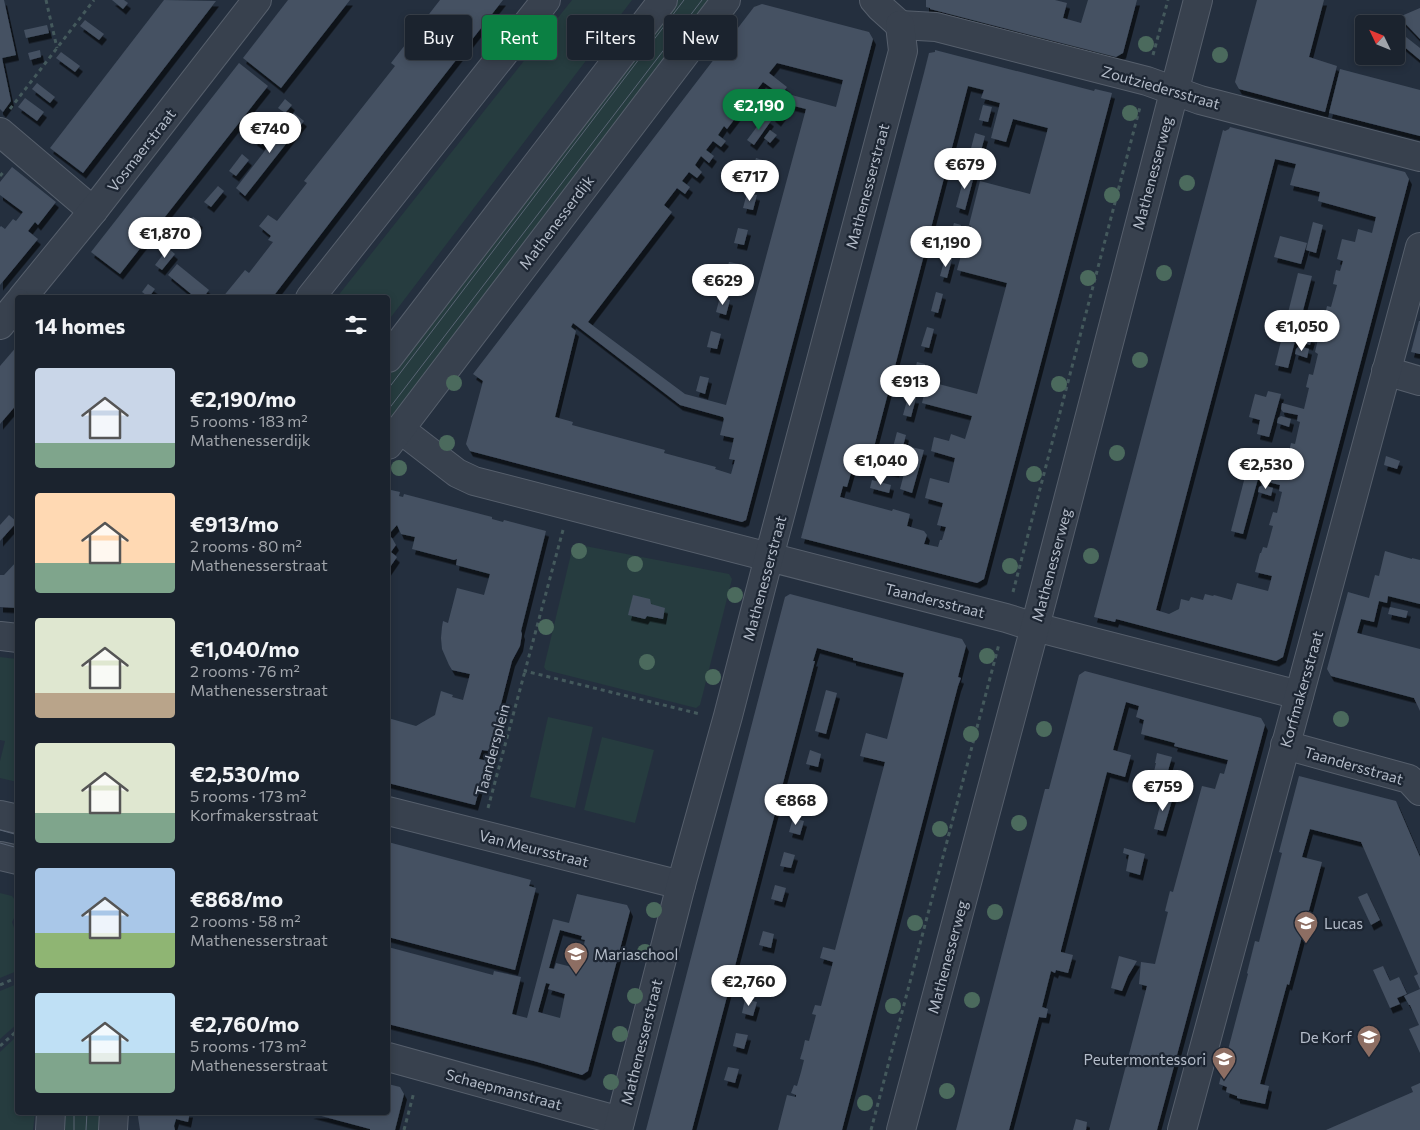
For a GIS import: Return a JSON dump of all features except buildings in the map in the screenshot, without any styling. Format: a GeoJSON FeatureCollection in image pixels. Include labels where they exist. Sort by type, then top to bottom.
{"type":"FeatureCollection","features":[{"type":"Feature","properties":{"kind":"street","name":"Vosmaerstraat"},"geometry":{"type":"LineString","coordinates":[[24,295],[93,211],[257,0]]}},
{"type":"Feature","properties":{"kind":"street"},"geometry":{"type":"LineString","coordinates":[[312,295],[546,0]]}},
{"type":"Feature","properties":{"kind":"street"},"geometry":{"type":"LineString","coordinates":[[390,355],[662,0]]}},
{"type":"Feature","properties":{"kind":"street","name":"Mathenesserdijk"},"geometry":{"type":"LineString","coordinates":[[394,437],[726,0]]}},
{"type":"Feature","properties":{"kind":"street"},"geometry":{"type":"LineString","coordinates":[[874,0],[900,24]]}},
{"type":"Feature","properties":{"kind":"street","name":"Mathenesserweg"},"geometry":{"type":"LineString","coordinates":[[901,1130],[1036,627],[1198,0]]}},
{"type":"Feature","properties":{"kind":"street","name":"Zoutziedersstraat"},"geometry":{"type":"LineString","coordinates":[[900,24],[936,27],[1147,81],[1200,100],[1420,157]]}},
{"type":"Feature","properties":{"kind":"street","name":"Mathenesserstraat"},"geometry":{"type":"LineString","coordinates":[[619,1125],[903,51],[900,24]]}},
{"type":"Feature","properties":{"kind":"street"},"geometry":{"type":"LineString","coordinates":[[3,123],[93,211]]}},
{"type":"Feature","properties":{"kind":"street","name":"Korfmakersstraat"},"geometry":{"type":"LineString","coordinates":[[1182,1130],[1420,247]]}},
{"type":"Feature","properties":{"kind":"street"},"geometry":{"type":"LineString","coordinates":[[0,325],[15,307]]}},
{"type":"Feature","properties":{"kind":"street"},"geometry":{"type":"LineString","coordinates":[[1386,371],[1420,381]]}},
{"type":"Feature","properties":{"kind":"street","name":"Taandersstraat"},"geometry":{"type":"LineString","coordinates":[[394,437],[474,481],[1300,696]]}},
{"type":"Feature","properties":{"kind":"street"},"geometry":{"type":"LineString","coordinates":[[0,636],[15,638]]}},
{"type":"Feature","properties":{"kind":"street","name":"Taandersstraat"},"geometry":{"type":"LineString","coordinates":[[1285,745],[1409,780],[1420,791]]}},
{"type":"Feature","properties":{"kind":"street","name":"Van Meursstraat"},"geometry":{"type":"LineString","coordinates":[[390,812],[681,885]]}},
{"type":"Feature","properties":{"kind":"street"},"geometry":{"type":"LineString","coordinates":[[0,815],[15,818]]}},
{"type":"Feature","properties":{"kind":"street"},"geometry":{"type":"LineString","coordinates":[[0,856],[15,859]]}},
{"type":"Feature","properties":{"kind":"street","name":"Schaepmanstraat"},"geometry":{"type":"LineString","coordinates":[[390,1058],[619,1125]]}},
{"type":"Feature","properties":{"kind":"street"},"geometry":{"type":"LineString","coordinates":[[50,1115],[50,1130]]}},
{"type":"Feature","properties":{"kind":"street"},"geometry":{"type":"LineString","coordinates":[[113,1130],[114,1115]]}},
{"type":"Feature","properties":{"kind":"path"},"geometry":{"type":"LineString","coordinates":[[46,0],[57,48]]}},
{"type":"Feature","properties":{"kind":"path"},"geometry":{"type":"LineString","coordinates":[[3,123],[94,0]]}},
{"type":"Feature","properties":{"kind":"path","name":"Mathenesserweg"},"geometry":{"type":"LineString","coordinates":[[870,1130],[1168,0]]}},
{"type":"Feature","properties":{"kind":"path"},"geometry":{"type":"LineString","coordinates":[[570,506],[525,671],[709,716],[728,716]]}},
{"type":"Feature","properties":{"kind":"path","name":"Taandersplein"},"geometry":{"type":"LineString","coordinates":[[481,835],[525,671]]}},
{"type":"Feature","properties":{"kind":"path"},"geometry":{"type":"LineString","coordinates":[[0,985],[15,978]]}},
{"type":"Feature","properties":{"kind":"path"},"geometry":{"type":"LineString","coordinates":[[0,1046],[15,1033]]}},
{"type":"Feature","properties":{"kind":"path"},"geometry":{"type":"LineString","coordinates":[[404,1130],[421,1066]]}},
{"type":"Feature","properties":{"kind":"green space"},"geometry":{"type":"Polygon","coordinates":[[[572,0],[632,0],[621,15],[567,15],[567,60],[586,60],[390,318],[390,295],[339,295],[525,60],[557,60],[557,19],[572,0]]]}},
{"type":"Feature","properties":{"kind":"green space"},"geometry":{"type":"Polygon","coordinates":[[[671,0],[715,0],[704,15],[664,15],[664,60],[669,60],[390,425],[390,368],[625,60],[654,60],[654,22],[671,0]]]}},
{"type":"Feature","properties":{"kind":"green space"},"geometry":{"type":"Polygon","coordinates":[[[580,545],[729,574],[732,579],[700,705],[696,708],[546,670],[544,667],[571,554],[580,545]]]}},
{"type":"Feature","properties":{"kind":"green space"},"geometry":{"type":"Polygon","coordinates":[[[0,657],[15,659],[15,782],[0,778],[0,761],[5,741],[0,740],[0,657]]]}},
{"type":"Feature","properties":{"kind":"green space"},"geometry":{"type":"Polygon","coordinates":[[[548,717],[593,727],[575,808],[530,797],[548,717]]]}},
{"type":"Feature","properties":{"kind":"green space"},"geometry":{"type":"Polygon","coordinates":[[[602,737],[654,750],[635,823],[584,810],[602,737]]]}},
{"type":"Feature","properties":{"kind":"green space"},"geometry":{"type":"Polygon","coordinates":[[[0,893],[12,896],[15,900],[15,916],[12,922],[15,930],[15,972],[0,978],[0,893]]]}},
{"type":"Feature","properties":{"kind":"green space"},"geometry":{"type":"Polygon","coordinates":[[[15,985],[15,1026],[0,1039],[0,991],[15,985]]]}},
{"type":"Feature","properties":{"kind":"green space"},"geometry":{"type":"Polygon","coordinates":[[[15,1038],[15,1115],[35,1115],[33,1130],[0,1130],[0,1052],[15,1038]]]}},
{"type":"Feature","properties":{"kind":"green space"},"geometry":{"type":"Polygon","coordinates":[[[59,1115],[105,1115],[105,1130],[58,1130],[59,1115]]]}},
{"type":"Feature","properties":{"kind":"tram line"},"geometry":{"type":"LineString","coordinates":[[390,386],[684,0]]}},
{"type":"Feature","properties":{"kind":"tram line"},"geometry":{"type":"LineString","coordinates":[[390,407],[702,0]]}},
{"type":"Feature","properties":{"kind":"tram line"},"geometry":{"type":"LineString","coordinates":[[0,830],[15,834]]}},
{"type":"Feature","properties":{"kind":"tram line"},"geometry":{"type":"LineString","coordinates":[[0,843],[15,847]]}},
{"type":"Feature","properties":{"kind":"tram line"},"geometry":{"type":"LineString","coordinates":[[74,1115],[74,1130]]}},
{"type":"Feature","properties":{"kind":"tram line"},"geometry":{"type":"LineString","coordinates":[[86,1130],[87,1115]]}},
{"type":"Feature","properties":{"kind":"place","name":"Lucas"},"geometry":{"type":"Point","coordinates":[1306,944]}},
{"type":"Feature","properties":{"kind":"place","name":"Mariaschool"},"geometry":{"type":"Point","coordinates":[576,975]}},
{"type":"Feature","properties":{"kind":"place","name":"De Korf"},"geometry":{"type":"Point","coordinates":[1369,1058]}},
{"type":"Feature","properties":{"kind":"place","name":"Peutermontessori"},"geometry":{"type":"Point","coordinates":[1224,1080]}}]}
